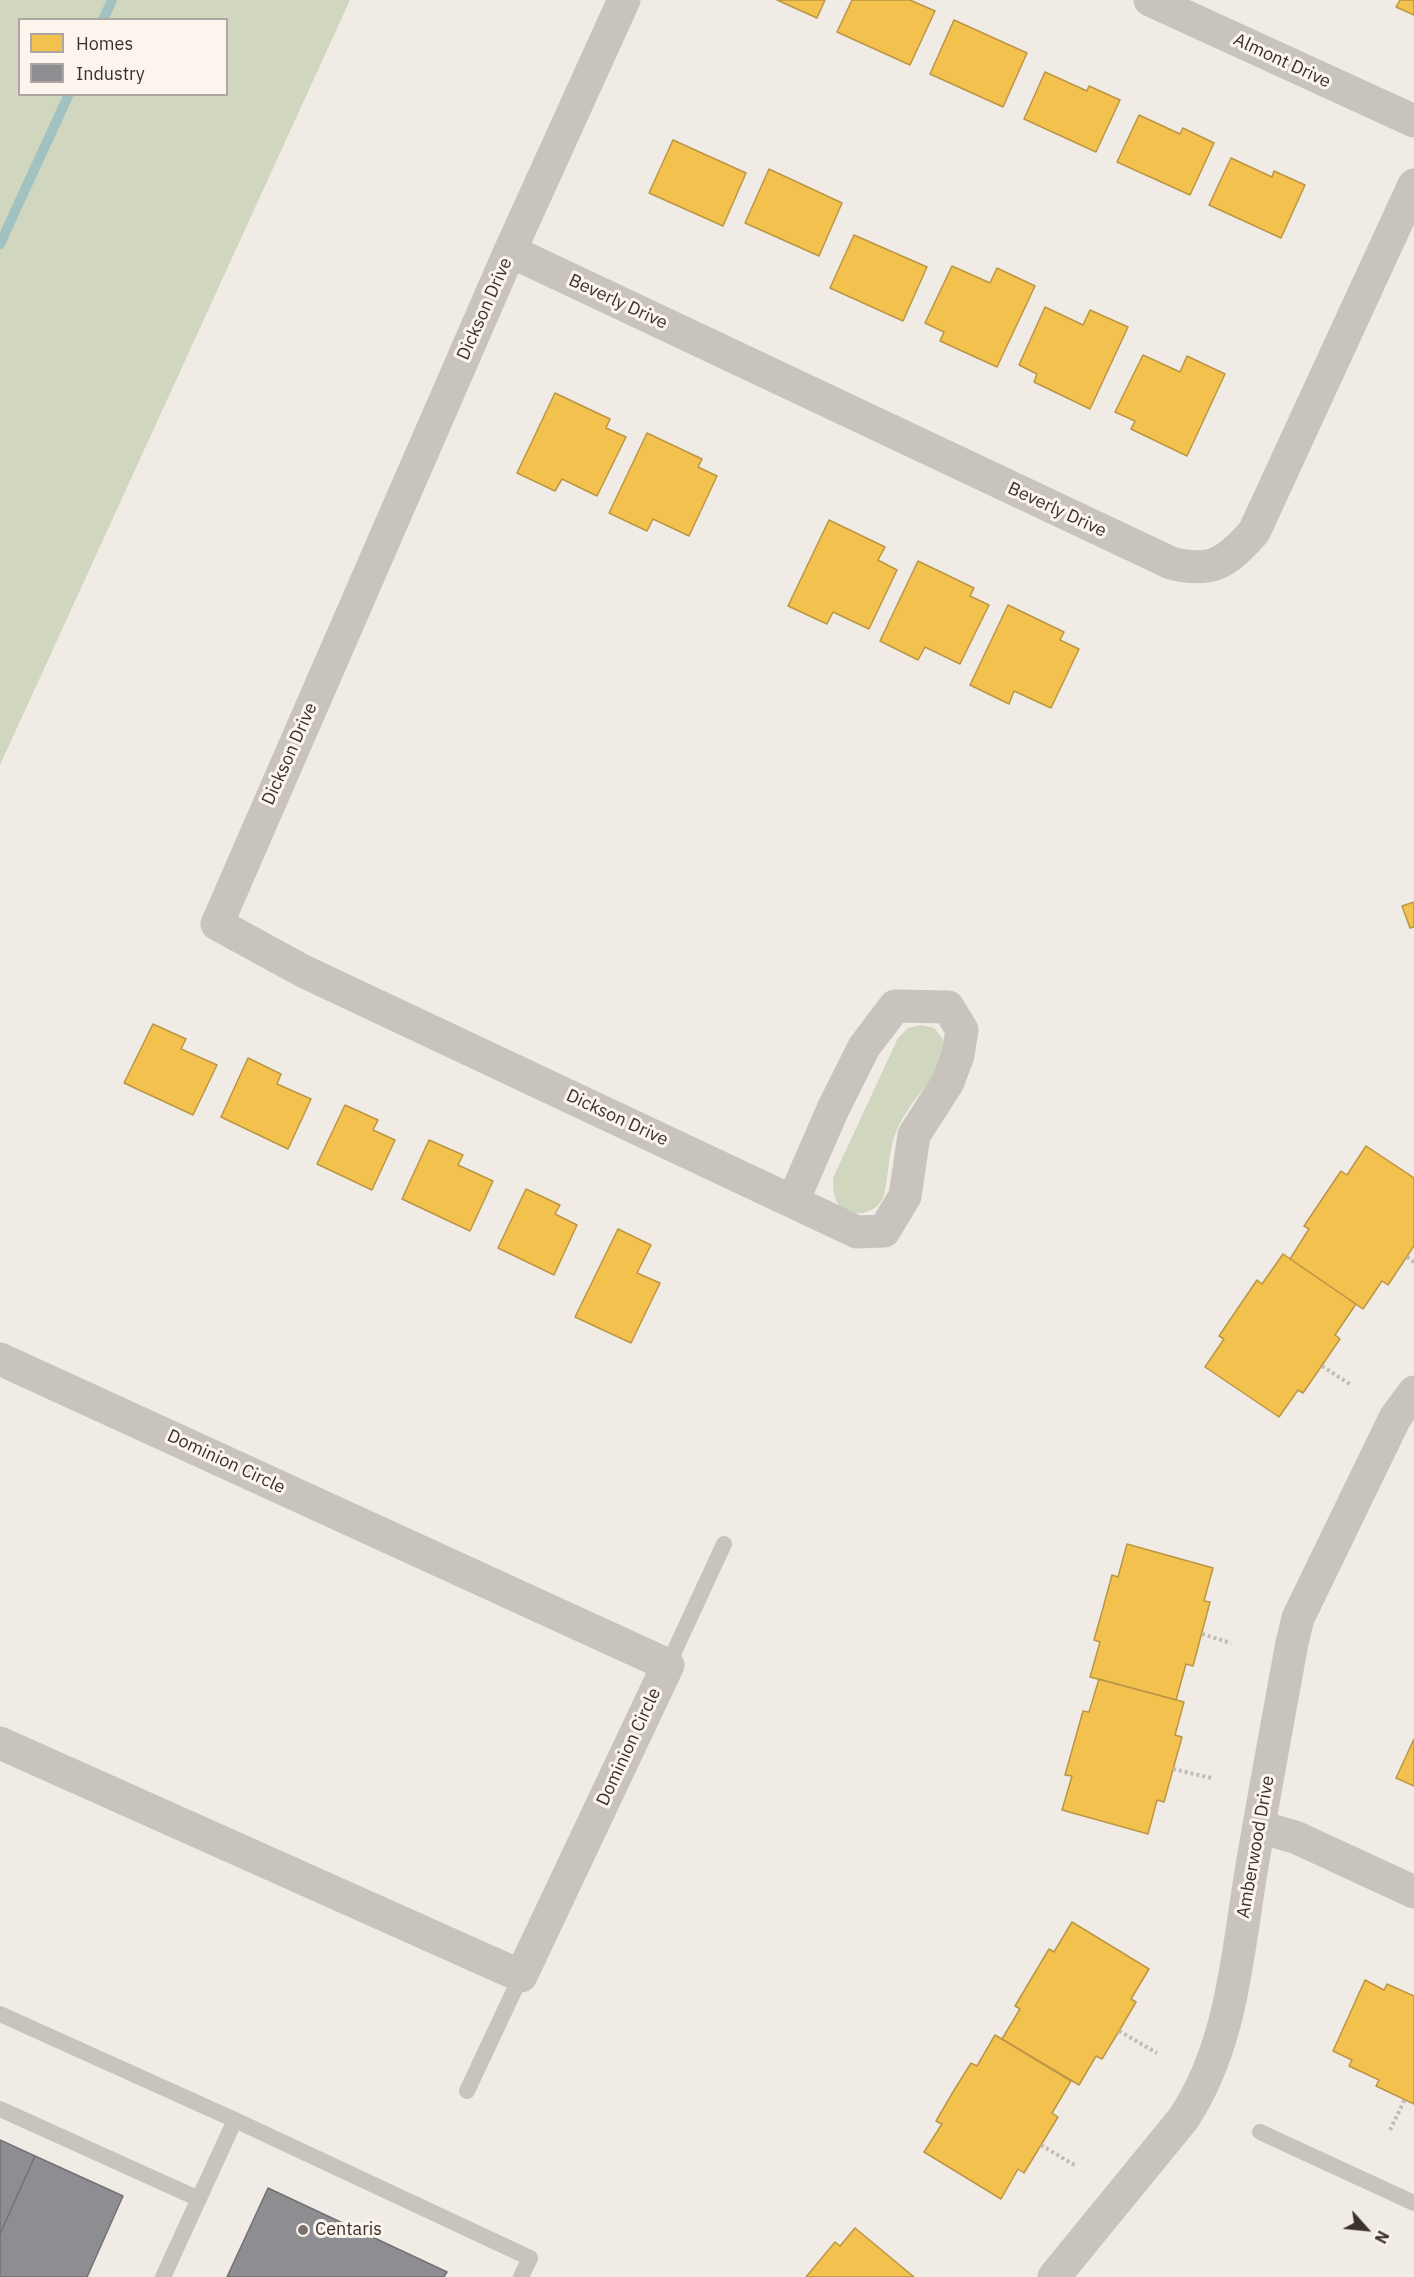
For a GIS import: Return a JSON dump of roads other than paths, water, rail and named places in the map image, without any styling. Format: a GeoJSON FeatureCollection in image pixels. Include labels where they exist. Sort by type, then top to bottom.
{"type":"FeatureCollection","features":[{"type":"Feature","properties":{"kind":"street","name":"Dickson Drive"},"geometry":{"type":"LineString","coordinates":[[624,0],[510,251],[217,924],[303,971],[857,1232],[884,1231],[905,1196],[914,1135],[948,1082],[958,1055],[962,1030],[948,1007],[894,1006],[864,1047],[833,1109],[793,1201]]}},
{"type":"Feature","properties":{"kind":"street","name":"Almont Drive"},"geometry":{"type":"LineString","coordinates":[[1150,0],[1414,121]]}},
{"type":"Feature","properties":{"kind":"street","name":"Beverly Drive"},"geometry":{"type":"LineString","coordinates":[[510,251],[1171,563],[1191,568],[1212,566],[1234,554],[1254,532],[1414,185]]}},
{"type":"Feature","properties":{"kind":"street","name":"Dominion Circle"},"geometry":{"type":"LineString","coordinates":[[0,1359],[668,1665],[521,1976]]}},
{"type":"Feature","properties":{"kind":"street","name":"Amberwood Drive"},"geometry":{"type":"LineString","coordinates":[[1054,2277],[1165,2143],[1197,2098],[1210,2069],[1231,1998],[1258,1827],[1290,1650],[1298,1618],[1395,1418],[1414,1392]]}},
{"type":"Feature","properties":{"kind":"street"},"geometry":{"type":"LineString","coordinates":[[0,1743],[521,1976]]}},
{"type":"Feature","properties":{"kind":"street"},"geometry":{"type":"LineString","coordinates":[[1258,1827],[1295,1837],[1414,1893]]}},
{"type":"Feature","properties":{"kind":"lane"},"geometry":{"type":"LineString","coordinates":[[668,1665],[724,1544]]}},
{"type":"Feature","properties":{"kind":"lane"},"geometry":{"type":"LineString","coordinates":[[467,2091],[521,1976]]}},
{"type":"Feature","properties":{"kind":"lane"},"geometry":{"type":"LineString","coordinates":[[0,2014],[235,2120],[530,2258],[521,2277]]}},
{"type":"Feature","properties":{"kind":"lane"},"geometry":{"type":"LineString","coordinates":[[0,2109],[199,2199]]}},
{"type":"Feature","properties":{"kind":"lane"},"geometry":{"type":"LineString","coordinates":[[163,2277],[235,2120]]}},
{"type":"Feature","properties":{"kind":"lane"},"geometry":{"type":"LineString","coordinates":[[1260,2132],[1414,2202]]}},
{"type":"Feature","properties":{"kind":"waterway"},"geometry":{"type":"LineString","coordinates":[[104,18],[112,0]]}},
{"type":"Feature","properties":{"kind":"waterway"},"geometry":{"type":"LineString","coordinates":[[0,244],[68,96]]}},
{"type":"Feature","properties":{"kind":"place","name":"Centaris"},"geometry":{"type":"Point","coordinates":[303,2230]}}]}
